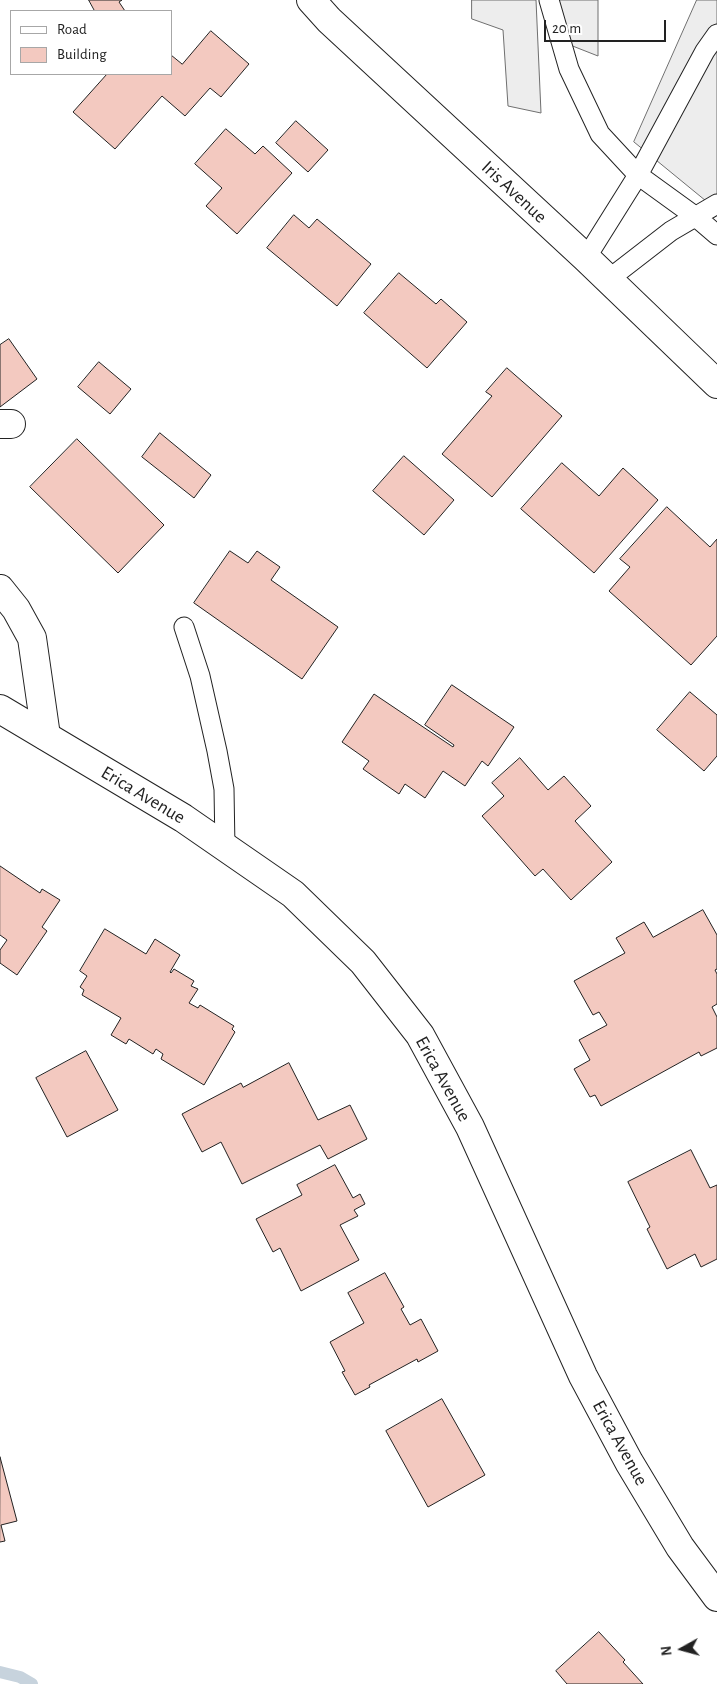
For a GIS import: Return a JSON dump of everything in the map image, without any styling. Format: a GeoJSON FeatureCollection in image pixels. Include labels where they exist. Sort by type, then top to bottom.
{"type":"FeatureCollection","features":[{"type":"Feature","properties":{"kind":"street","name":"Iris Avenue"},"geometry":{"type":"LineString","coordinates":[[311,0],[329,20],[609,279],[717,384]]}},
{"type":"Feature","properties":{"kind":"street"},"geometry":{"type":"LineString","coordinates":[[0,589],[16,609],[32,638],[46,736]]}},
{"type":"Feature","properties":{"kind":"street","name":"Erica Avenue"},"geometry":{"type":"LineString","coordinates":[[0,709],[183,818],[293,894],[363,962],[420,1034],[470,1127],[583,1376],[629,1462],[680,1547],[717,1596]]}},
{"type":"Feature","properties":{"kind":"lane"},"geometry":{"type":"LineString","coordinates":[[549,0],[568,69],[600,134],[638,175],[696,217],[717,235]]}},
{"type":"Feature","properties":{"kind":"lane"},"geometry":{"type":"LineString","coordinates":[[586,258],[638,175],[705,51],[717,34]]}},
{"type":"Feature","properties":{"kind":"lane"},"geometry":{"type":"LineString","coordinates":[[609,279],[671,231],[717,204]]}},
{"type":"Feature","properties":{"kind":"lane"},"geometry":{"type":"LineString","coordinates":[[184,627],[200,676],[217,751],[224,790],[225,848]]}},
{"type":"Feature","properties":{"kind":"shaded area"},"geometry":{"type":"Polygon","coordinates":[[[472,0],[536,0],[541,113],[508,106],[503,30],[472,19],[472,0]]]}},
{"type":"Feature","properties":{"kind":"shaded area"},"geometry":{"type":"Polygon","coordinates":[[[556,0],[598,0],[598,56],[570,45],[556,0]]]}},
{"type":"Feature","properties":{"kind":"shaded area"},"geometry":{"type":"Polygon","coordinates":[[[697,0],[717,0],[717,210],[634,142],[697,0]]]}},
{"type":"Feature","properties":{"kind":"building"},"geometry":{"type":"Polygon","coordinates":[[[89,0],[122,0],[119,2],[124,10],[94,10],[89,0]]]}},
{"type":"Feature","properties":{"kind":"building"},"geometry":{"type":"Polygon","coordinates":[[[211,31],[249,64],[221,97],[210,88],[185,116],[162,96],[115,149],[73,112],[106,75],[172,75],[172,56],[182,64],[211,31]]]}},
{"type":"Feature","properties":{"kind":"building"},"geometry":{"type":"Polygon","coordinates":[[[296,121],[328,150],[308,172],[276,143],[296,121]]]}},
{"type":"Feature","properties":{"kind":"building"},"geometry":{"type":"Polygon","coordinates":[[[226,129],[255,154],[263,146],[292,173],[237,234],[206,206],[222,188],[195,164],[226,129]]]}},
{"type":"Feature","properties":{"kind":"building"},"geometry":{"type":"Polygon","coordinates":[[[294,215],[309,228],[317,219],[371,264],[337,306],[267,248],[294,215]]]}},
{"type":"Feature","properties":{"kind":"building"},"geometry":{"type":"Polygon","coordinates":[[[399,273],[436,304],[441,299],[467,322],[427,368],[364,313],[399,273]]]}},
{"type":"Feature","properties":{"kind":"building"},"geometry":{"type":"Polygon","coordinates":[[[9,339],[37,379],[0,407],[0,345],[9,339]]]}},
{"type":"Feature","properties":{"kind":"building"},"geometry":{"type":"Polygon","coordinates":[[[99,362],[131,389],[110,414],[78,387],[99,362]]]}},
{"type":"Feature","properties":{"kind":"building"},"geometry":{"type":"Polygon","coordinates":[[[507,368],[562,416],[492,497],[442,454],[492,396],[486,392],[507,368]]]}},
{"type":"Feature","properties":{"kind":"building"},"geometry":{"type":"Polygon","coordinates":[[[160,433],[211,475],[194,498],[142,457],[160,433]]]}},
{"type":"Feature","properties":{"kind":"building"},"geometry":{"type":"Polygon","coordinates":[[[77,439],[164,525],[118,573],[30,487],[77,439]]]}},
{"type":"Feature","properties":{"kind":"building"},"geometry":{"type":"Polygon","coordinates":[[[404,456],[454,500],[424,535],[373,491],[404,456]]]}},
{"type":"Feature","properties":{"kind":"building"},"geometry":{"type":"Polygon","coordinates":[[[562,463],[599,496],[623,468],[658,500],[594,573],[521,509],[562,463]]]}},
{"type":"Feature","properties":{"kind":"building"},"geometry":{"type":"Polygon","coordinates":[[[667,507],[710,547],[717,539],[717,636],[691,665],[609,591],[630,567],[620,559],[667,507]]]}},
{"type":"Feature","properties":{"kind":"building"},"geometry":{"type":"Polygon","coordinates":[[[230,551],[248,563],[257,551],[280,567],[271,580],[338,627],[302,679],[194,603],[230,551]]]}},
{"type":"Feature","properties":{"kind":"building"},"geometry":{"type":"Polygon","coordinates":[[[452,685],[514,727],[488,766],[482,761],[465,786],[443,771],[425,798],[405,784],[399,794],[363,769],[369,761],[342,742],[374,694],[453,747],[454,745],[425,725],[452,685]]]}},
{"type":"Feature","properties":{"kind":"building"},"geometry":{"type":"Polygon","coordinates":[[[690,692],[717,715],[717,756],[704,771],[657,730],[690,692]]]}},
{"type":"Feature","properties":{"kind":"building"},"geometry":{"type":"Polygon","coordinates":[[[520,758],[548,790],[564,776],[591,806],[575,821],[612,862],[571,900],[543,869],[535,876],[482,816],[504,796],[492,783],[520,758]]]}},
{"type":"Feature","properties":{"kind":"building"},"geometry":{"type":"Polygon","coordinates":[[[0,866],[40,893],[42,889],[60,900],[42,927],[47,931],[17,975],[0,963],[0,950],[7,940],[0,935],[0,866]]]}},
{"type":"Feature","properties":{"kind":"building"},"geometry":{"type":"Polygon","coordinates":[[[703,910],[717,935],[717,969],[715,970],[717,974],[717,1004],[712,1007],[717,1017],[717,1048],[701,1056],[699,1052],[601,1106],[595,1095],[590,1097],[574,1069],[590,1060],[579,1040],[607,1025],[599,1012],[593,1015],[574,981],[625,953],[616,938],[644,922],[653,937],[703,910]]]}},
{"type":"Feature","properties":{"kind":"building"},"geometry":{"type":"Polygon","coordinates":[[[105,929],[146,954],[155,939],[180,955],[170,972],[174,969],[194,981],[191,986],[198,989],[189,1003],[198,1008],[200,1005],[234,1026],[232,1029],[235,1032],[204,1085],[161,1059],[163,1054],[156,1049],[153,1054],[129,1039],[126,1044],[111,1035],[121,1018],[82,995],[84,990],[80,987],[87,976],[80,971],[105,929]]]}},
{"type":"Feature","properties":{"kind":"building"},"geometry":{"type":"Polygon","coordinates":[[[86,1051],[118,1110],[67,1137],[36,1078],[86,1051]]]}},
{"type":"Feature","properties":{"kind":"building"},"geometry":{"type":"Polygon","coordinates":[[[289,1063],[318,1120],[350,1105],[367,1139],[328,1159],[320,1145],[242,1184],[221,1142],[202,1152],[182,1114],[241,1083],[243,1087],[289,1063]]]}},
{"type":"Feature","properties":{"kind":"building"},"geometry":{"type":"Polygon","coordinates":[[[691,1150],[710,1188],[717,1185],[717,1259],[701,1267],[695,1254],[667,1269],[647,1229],[650,1227],[628,1182],[691,1150]]]}},
{"type":"Feature","properties":{"kind":"building"},"geometry":{"type":"Polygon","coordinates":[[[335,1165],[353,1198],[360,1194],[365,1204],[354,1210],[358,1216],[340,1225],[359,1260],[301,1291],[280,1248],[273,1252],[256,1219],[302,1195],[297,1185],[335,1165]]]}},
{"type":"Feature","properties":{"kind":"building"},"geometry":{"type":"Polygon","coordinates":[[[385,1273],[404,1307],[401,1309],[410,1325],[421,1319],[438,1351],[418,1362],[417,1359],[369,1385],[370,1387],[355,1395],[342,1372],[345,1371],[330,1342],[364,1323],[348,1293],[385,1273]]]}},
{"type":"Feature","properties":{"kind":"building"},"geometry":{"type":"Polygon","coordinates":[[[442,1399],[485,1475],[428,1507],[386,1431],[442,1399]]]}},
{"type":"Feature","properties":{"kind":"building"},"geometry":{"type":"Polygon","coordinates":[[[0,1457],[17,1521],[1,1525],[5,1541],[0,1542],[0,1457]]]}},
{"type":"Feature","properties":{"kind":"building"},"geometry":{"type":"Polygon","coordinates":[[[599,1632],[625,1660],[623,1662],[643,1684],[567,1684],[556,1671],[599,1632]]]}},
{"type":"Feature","properties":{"kind":"waterway"},"geometry":{"type":"LineString","coordinates":[[0,1672],[20,1677],[32,1684]]}}]}
